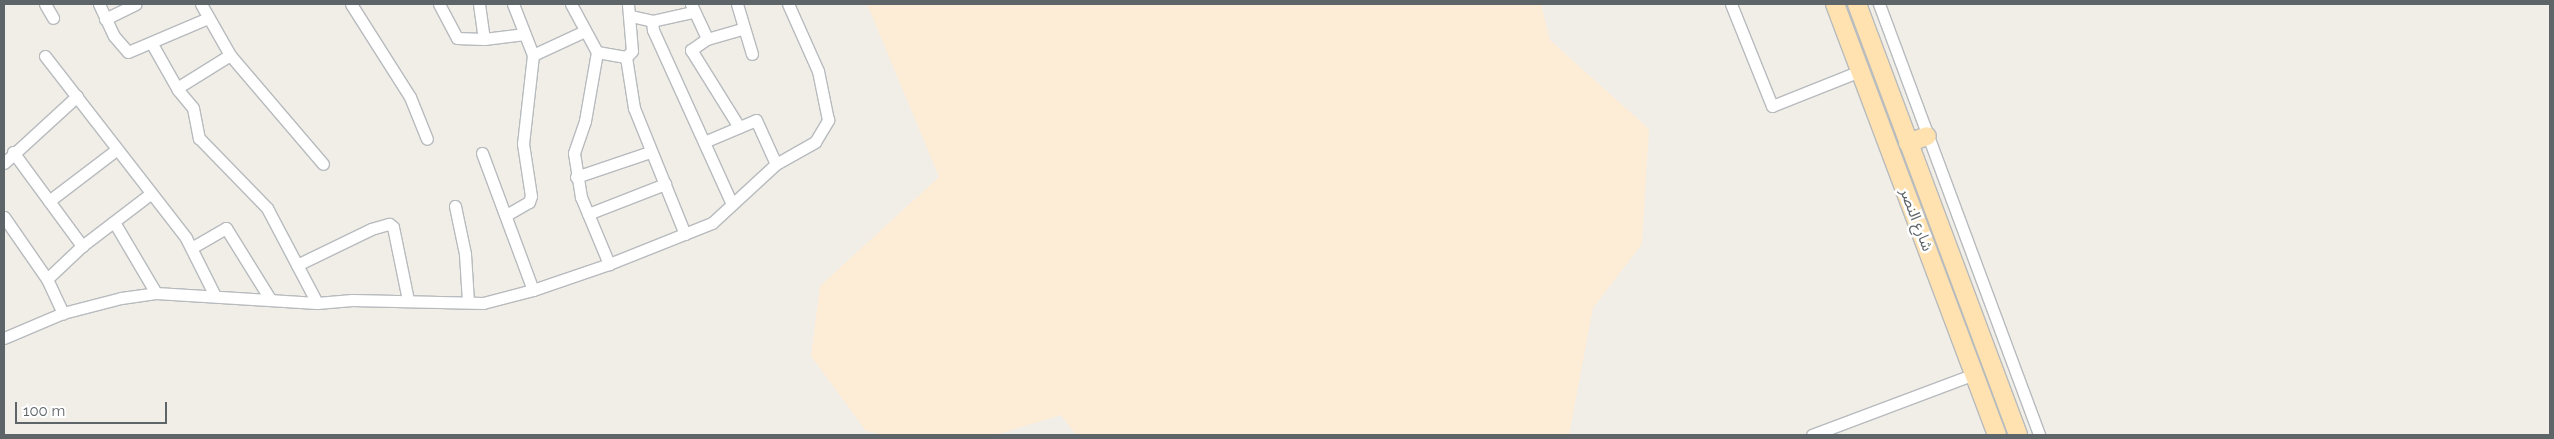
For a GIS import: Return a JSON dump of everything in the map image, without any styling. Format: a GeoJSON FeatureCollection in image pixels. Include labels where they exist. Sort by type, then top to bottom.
{"type":"FeatureCollection","features":[{"type":"Feature","properties":{"kind":"main road","name":"شارع النصر"},"geometry":{"type":"LineString","coordinates":[[1835,4],[1997,435]]}},
{"type":"Feature","properties":{"kind":"main road","name":"شارع النصر"},"geometry":{"type":"LineString","coordinates":[[1857,4],[2018,435]]}},
{"type":"Feature","properties":{"kind":"main road"},"geometry":{"type":"LineString","coordinates":[[1908,143],[1927,136]]}},
{"type":"Feature","properties":{"kind":"street"},"geometry":{"type":"LineString","coordinates":[[46,4],[53,18]]}},
{"type":"Feature","properties":{"kind":"street"},"geometry":{"type":"LineString","coordinates":[[99,4],[105,19],[124,51],[134,52],[208,18]]}},
{"type":"Feature","properties":{"kind":"street"},"geometry":{"type":"LineString","coordinates":[[105,19],[136,4]]}},
{"type":"Feature","properties":{"kind":"street"},"geometry":{"type":"LineString","coordinates":[[201,4],[230,55],[323,164]]}},
{"type":"Feature","properties":{"kind":"street"},"geometry":{"type":"LineString","coordinates":[[351,4],[410,97],[427,139]]}},
{"type":"Feature","properties":{"kind":"street"},"geometry":{"type":"LineString","coordinates":[[439,4],[457,38],[484,39],[525,34]]}},
{"type":"Feature","properties":{"kind":"street"},"geometry":{"type":"LineString","coordinates":[[479,4],[484,39]]}},
{"type":"Feature","properties":{"kind":"street"},"geometry":{"type":"LineString","coordinates":[[508,214],[529,202],[531,196],[523,144],[533,55],[513,4]]}},
{"type":"Feature","properties":{"kind":"street"},"geometry":{"type":"LineString","coordinates":[[571,4],[597,52],[586,112],[574,153],[576,177],[588,214],[609,264]]}},
{"type":"Feature","properties":{"kind":"street"},"geometry":{"type":"LineString","coordinates":[[628,4],[634,44],[626,57],[634,108],[650,152],[685,234]]}},
{"type":"Feature","properties":{"kind":"street"},"geometry":{"type":"LineString","coordinates":[[737,4],[752,54]]}},
{"type":"Feature","properties":{"kind":"street"},"geometry":{"type":"LineString","coordinates":[[4,338],[63,313],[121,298],[156,293],[214,294],[317,303],[408,300],[490,301],[533,290],[609,264],[712,223],[776,164],[815,142],[828,120],[818,71],[788,4]]}},
{"type":"Feature","properties":{"kind":"street"},"geometry":{"type":"LineString","coordinates":[[1731,4],[1772,106],[1860,71]]}},
{"type":"Feature","properties":{"kind":"street"},"geometry":{"type":"LineString","coordinates":[[1879,4],[2039,435]]}},
{"type":"Feature","properties":{"kind":"street"},"geometry":{"type":"LineString","coordinates":[[631,16],[652,21],[692,8],[707,40]]}},
{"type":"Feature","properties":{"kind":"street"},"geometry":{"type":"LineString","coordinates":[[652,21],[652,30],[732,204]]}},
{"type":"Feature","properties":{"kind":"street"},"geometry":{"type":"LineString","coordinates":[[739,127],[691,50],[707,40],[743,29]]}},
{"type":"Feature","properties":{"kind":"street"},"geometry":{"type":"LineString","coordinates":[[533,55],[585,31]]}},
{"type":"Feature","properties":{"kind":"street"},"geometry":{"type":"LineString","coordinates":[[152,44],[177,88],[193,108],[199,138],[232,173],[258,195],[317,303]]}},
{"type":"Feature","properties":{"kind":"street"},"geometry":{"type":"LineString","coordinates":[[597,52],[626,57]]}},
{"type":"Feature","properties":{"kind":"street"},"geometry":{"type":"LineString","coordinates":[[177,88],[230,55]]}},
{"type":"Feature","properties":{"kind":"street"},"geometry":{"type":"LineString","coordinates":[[45,56],[150,194],[193,247],[214,294]]}},
{"type":"Feature","properties":{"kind":"street"},"geometry":{"type":"LineString","coordinates":[[4,162],[77,96]]}},
{"type":"Feature","properties":{"kind":"street"},"geometry":{"type":"LineString","coordinates":[[704,142],[756,120],[776,164]]}},
{"type":"Feature","properties":{"kind":"street"},"geometry":{"type":"LineString","coordinates":[[49,201],[116,150]]}},
{"type":"Feature","properties":{"kind":"street"},"geometry":{"type":"LineString","coordinates":[[13,152],[82,246]]}},
{"type":"Feature","properties":{"kind":"street"},"geometry":{"type":"LineString","coordinates":[[576,177],[650,152]]}},
{"type":"Feature","properties":{"kind":"street"},"geometry":{"type":"LineString","coordinates":[[482,153],[508,214],[533,290]]}},
{"type":"Feature","properties":{"kind":"street"},"geometry":{"type":"LineString","coordinates":[[588,214],[665,184]]}},
{"type":"Feature","properties":{"kind":"street"},"geometry":{"type":"LineString","coordinates":[[47,279],[82,246],[150,194]]}},
{"type":"Feature","properties":{"kind":"street"},"geometry":{"type":"LineString","coordinates":[[455,206],[465,254],[468,302]]}},
{"type":"Feature","properties":{"kind":"street"},"geometry":{"type":"LineString","coordinates":[[4,217],[47,279],[63,313]]}},
{"type":"Feature","properties":{"kind":"street"},"geometry":{"type":"LineString","coordinates":[[114,222],[156,293]]}},
{"type":"Feature","properties":{"kind":"street"},"geometry":{"type":"LineString","coordinates":[[297,265],[371,229],[389,224],[393,227],[408,300]]}},
{"type":"Feature","properties":{"kind":"street"},"geometry":{"type":"LineString","coordinates":[[193,247],[226,228],[270,299]]}},
{"type":"Feature","properties":{"kind":"street"},"geometry":{"type":"LineString","coordinates":[[1820,434],[1974,374]]}},
{"type":"Feature","properties":{"kind":"sand"},"geometry":{"type":"Polygon","coordinates":[[[867,4],[1541,4],[1550,40],[1649,129],[1642,244],[1593,308],[1569,435],[1076,435],[1061,415],[995,435],[884,435],[866,431],[811,356],[820,286],[939,177],[867,4]]]}}]}
